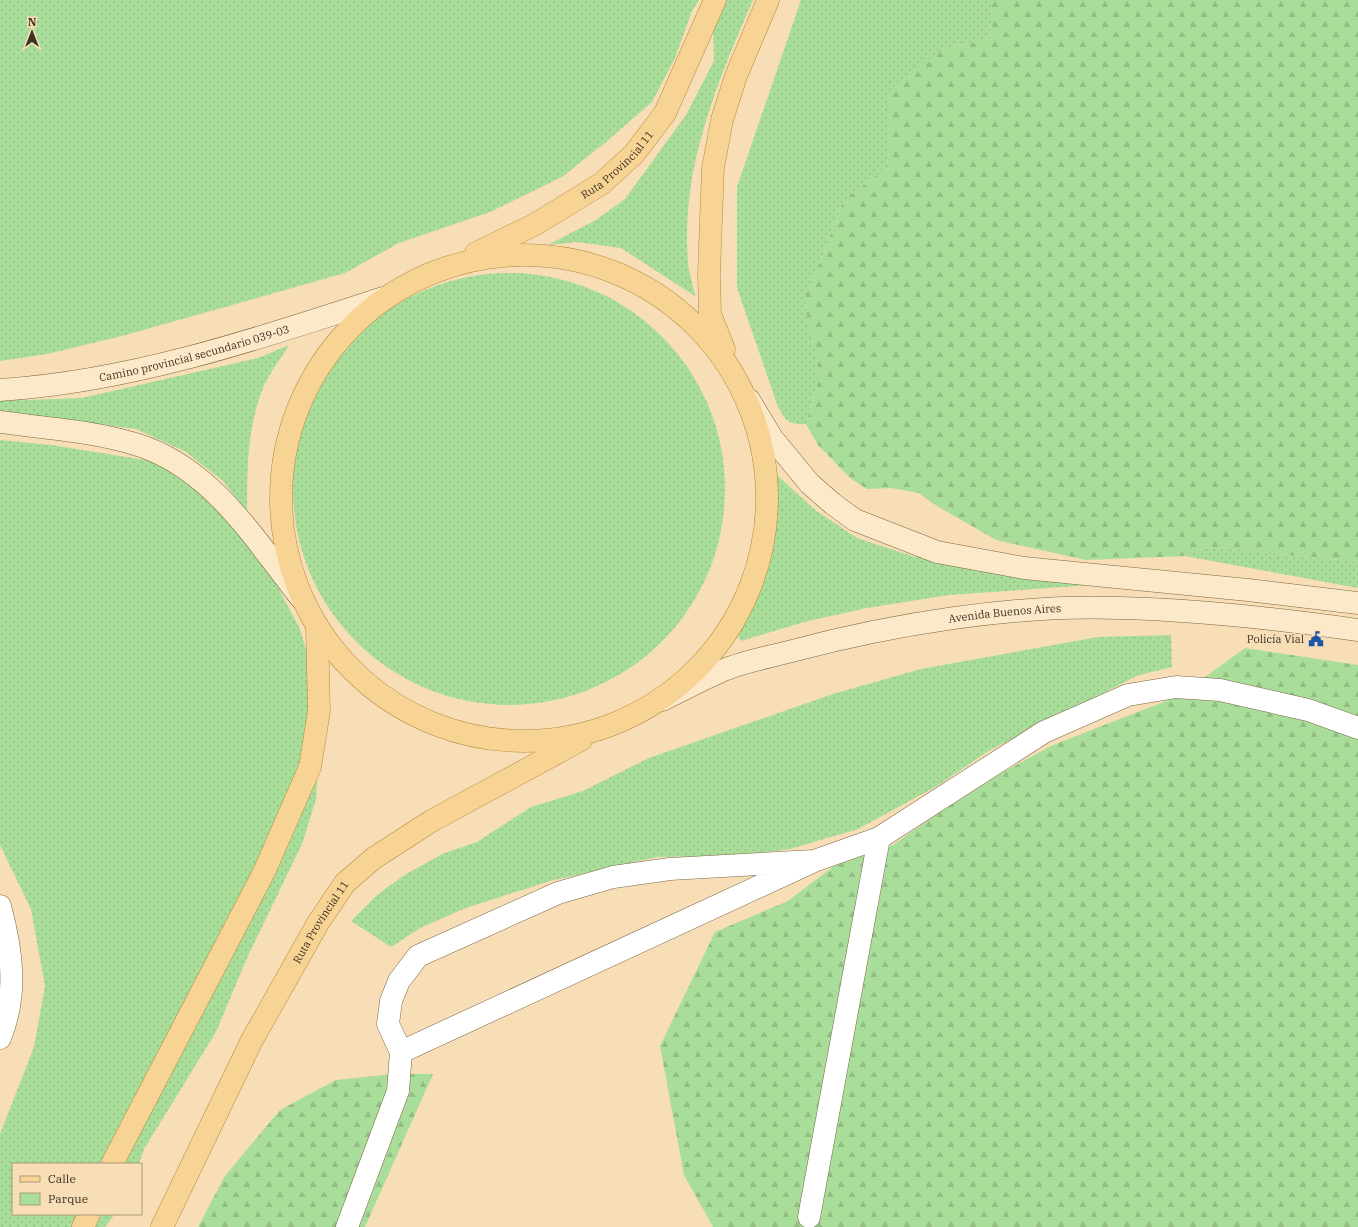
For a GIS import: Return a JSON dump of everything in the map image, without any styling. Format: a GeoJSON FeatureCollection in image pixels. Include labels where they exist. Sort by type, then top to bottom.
{"type":"FeatureCollection","features":[{"type":"Feature","properties":{"kind":"main road","name":"Ruta Provincial 11"},"geometry":{"type":"LineString","coordinates":[[317,628],[301,598],[282,534],[281,466],[299,402],[334,344],[383,298],[534,225],[600,184],[634,154],[665,113],[715,0]]}},
{"type":"Feature","properties":{"kind":"main road"},"geometry":{"type":"LineString","coordinates":[[768,0],[755,27],[731,90],[722,120],[713,168],[709,274],[710,314],[730,365],[749,400],[772,438],[810,484],[833,504],[855,520],[937,552],[1024,568],[1248,590],[1358,603]]}},
{"type":"Feature","properties":{"kind":"main road"},"geometry":{"type":"LineString","coordinates":[[451,265],[514,254],[577,259],[622,275],[637,281],[689,317],[730,365]]}},
{"type":"Feature","properties":{"kind":"main road","name":"Camino provincial secundario 039-03"},"geometry":{"type":"LineString","coordinates":[[0,390],[30,388],[122,373],[263,337],[383,298]]}},
{"type":"Feature","properties":{"kind":"main road"},"geometry":{"type":"LineString","coordinates":[[317,628],[359,678],[411,715],[472,736],[537,742],[600,730],[662,700],[713,655],[748,597],[767,532],[767,464],[749,400]]}},
{"type":"Feature","properties":{"kind":"main road"},"geometry":{"type":"LineString","coordinates":[[0,422],[102,436],[135,444],[165,456],[198,478],[223,499],[249,529],[301,598]]}},
{"type":"Feature","properties":{"kind":"main road","name":"Avenida Buenos Aires"},"geometry":{"type":"LineString","coordinates":[[662,700],[725,670],[812,646],[869,633],[1006,612],[1068,608],[1120,608],[1294,621],[1358,630]]}},
{"type":"Feature","properties":{"kind":"main road"},"geometry":{"type":"LineString","coordinates":[[113,1163],[264,872],[310,767],[319,711],[317,628]]}},
{"type":"Feature","properties":{"kind":"main road","name":"Ruta Provincial 11"},"geometry":{"type":"LineString","coordinates":[[162,1227],[251,1042],[318,922],[345,883],[374,858],[433,820],[600,730]]}},
{"type":"Feature","properties":{"kind":"main road"},"geometry":{"type":"LineString","coordinates":[[83,1227],[89,1215]]}},
{"type":"Feature","properties":{"kind":"street"},"geometry":{"type":"LineString","coordinates":[[401,1052],[814,861],[879,838],[1044,732],[1128,695],[1176,688],[1220,690],[1308,710],[1358,728]]}},
{"type":"Feature","properties":{"kind":"street"},"geometry":{"type":"LineString","coordinates":[[809,1217],[879,838]]}},
{"type":"Feature","properties":{"kind":"street"},"geometry":{"type":"LineString","coordinates":[[347,1227],[398,1091],[401,1052],[388,1024],[391,1001],[399,981],[418,956],[558,893],[613,877],[670,869],[814,861]]}},
{"type":"Feature","properties":{"kind":"street"},"geometry":{"type":"LineString","coordinates":[[0,906],[7,933],[13,983],[6,1022],[0,1038]]}},
{"type":"Feature","properties":{"kind":"green space"},"geometry":{"type":"Polygon","coordinates":[[[0,0],[699,0],[692,11],[675,58],[652,102],[606,142],[562,177],[490,212],[399,243],[345,273],[122,336],[47,354],[0,361],[0,0]]]}},
{"type":"Feature","properties":{"kind":"green space"},"geometry":{"type":"Polygon","coordinates":[[[718,0],[753,0],[715,95],[704,128],[696,161],[690,195],[687,229],[688,263],[695,296],[621,248],[577,242],[548,245],[596,220],[625,199],[686,115],[714,61],[713,12],[718,0]]]}},
{"type":"Feature","properties":{"kind":"green space"},"geometry":{"type":"Polygon","coordinates":[[[801,0],[992,0],[990,39],[942,49],[889,152],[887,167],[843,201],[818,268],[806,294],[807,321],[817,358],[819,378],[806,424],[796,424],[786,419],[778,407],[737,288],[737,187],[801,0]]]}},
{"type":"Feature","properties":{"kind":"green space"},"geometry":{"type":"Polygon","coordinates":[[[992,0],[1358,0],[1358,562],[1209,547],[1185,556],[1086,560],[996,540],[932,503],[919,493],[891,488],[867,489],[850,478],[818,445],[806,424],[819,378],[817,358],[807,321],[806,294],[818,268],[843,201],[887,167],[889,152],[887,106],[891,88],[942,49],[990,39],[992,0]]]}},
{"type":"Feature","properties":{"kind":"green space"},"geometry":{"type":"Polygon","coordinates":[[[509,273],[551,277],[592,289],[629,309],[662,336],[689,369],[709,406],[721,447],[725,489],[721,531],[709,572],[689,609],[662,642],[629,669],[592,689],[551,701],[509,705],[467,701],[426,689],[389,669],[356,642],[329,609],[309,572],[297,531],[293,489],[297,447],[309,406],[329,369],[356,336],[389,309],[426,289],[467,277],[509,273]]]}},
{"type":"Feature","properties":{"kind":"green space"},"geometry":{"type":"Polygon","coordinates":[[[289,345],[263,388],[254,418],[249,449],[247,513],[223,481],[186,452],[136,429],[0,412],[0,401],[82,398],[258,358],[289,345]]]}},
{"type":"Feature","properties":{"kind":"green space"},"geometry":{"type":"Polygon","coordinates":[[[0,440],[51,445],[158,462],[227,513],[263,560],[299,627],[316,681],[318,765],[316,799],[302,844],[247,958],[216,1032],[144,1149],[139,1163],[12,1163],[12,1215],[114,1215],[105,1227],[0,1227],[0,1134],[34,1047],[45,986],[31,909],[0,845],[0,440]]]}},
{"type":"Feature","properties":{"kind":"green space"},"geometry":{"type":"Polygon","coordinates":[[[777,475],[815,510],[857,538],[912,556],[1105,584],[949,595],[867,608],[804,622],[741,641],[734,629],[756,588],[769,552],[778,507],[777,475]]]}},
{"type":"Feature","properties":{"kind":"green space"},"geometry":{"type":"Polygon","coordinates":[[[1209,547],[1358,562],[1358,588],[1185,556],[1209,547]]]}},
{"type":"Feature","properties":{"kind":"green space"},"geometry":{"type":"Polygon","coordinates":[[[1171,635],[1172,667],[1139,675],[990,750],[937,786],[858,829],[790,849],[732,856],[657,857],[550,881],[466,908],[422,927],[391,947],[351,921],[377,895],[403,876],[442,854],[477,842],[531,807],[583,791],[649,758],[833,694],[921,669],[1098,637],[1171,635]]]}},
{"type":"Feature","properties":{"kind":"green space"},"geometry":{"type":"Polygon","coordinates":[[[1245,648],[1358,665],[1358,1227],[713,1227],[684,1175],[660,1046],[715,932],[788,901],[834,866],[893,845],[977,786],[1053,745],[1179,696],[1245,648]]]}},
{"type":"Feature","properties":{"kind":"green space"},"geometry":{"type":"Polygon","coordinates":[[[394,1074],[433,1074],[365,1227],[198,1227],[225,1176],[280,1110],[336,1080],[394,1074]]]}},
{"type":"Feature","properties":{"kind":"place","name":"Policía Vial"},"geometry":{"type":"Point","coordinates":[1316,639]}}]}
